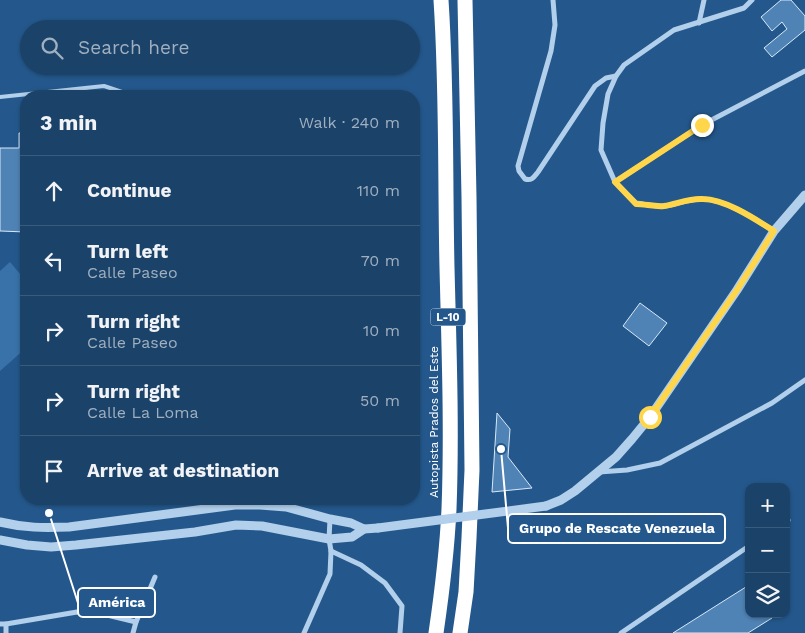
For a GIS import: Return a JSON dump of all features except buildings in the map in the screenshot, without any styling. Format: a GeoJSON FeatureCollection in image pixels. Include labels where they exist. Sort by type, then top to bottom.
{"type":"FeatureCollection","features":[{"type":"Feature","properties":{"kind":"highway","name":"Autopista Prados del Este"},"geometry":{"type":"LineString","coordinates":[[436,633],[442,593],[449,510],[450,433],[446,108],[441,0]]}},
{"type":"Feature","properties":{"kind":"highway","name":"L-10"},"geometry":{"type":"LineString","coordinates":[[460,633],[466,592],[472,470],[469,188],[464,0]]}},
{"type":"Feature","properties":{"kind":"street"},"geometry":{"type":"LineString","coordinates":[[552,0],[555,25],[551,51],[518,166],[525,179],[529,180],[538,172],[595,86],[606,78],[616,76]]}},
{"type":"Feature","properties":{"kind":"street"},"geometry":{"type":"LineString","coordinates":[[699,23],[704,0]]}},
{"type":"Feature","properties":{"kind":"street"},"geometry":{"type":"LineString","coordinates":[[752,0],[744,8],[674,30],[624,65],[616,76],[608,94],[601,150],[615,182],[636,204],[664,206],[704,198],[738,210],[774,231]]}},
{"type":"Feature","properties":{"kind":"street"},"geometry":{"type":"LineString","coordinates":[[615,182],[702,125],[805,71]]}},
{"type":"Feature","properties":{"kind":"street"},"geometry":{"type":"LineString","coordinates":[[0,522],[27,528],[69,527],[235,505],[260,505],[286,508],[351,523],[364,529],[546,506],[561,500],[616,457],[650,417],[737,290],[774,231],[805,195]]}},
{"type":"Feature","properties":{"kind":"street"},"geometry":{"type":"LineString","coordinates":[[598,472],[628,470],[660,463],[772,403],[805,380]]}},
{"type":"Feature","properties":{"kind":"street"},"geometry":{"type":"LineString","coordinates":[[304,633],[330,574],[330,519]]}},
{"type":"Feature","properties":{"kind":"street"},"geometry":{"type":"LineString","coordinates":[[0,540],[43,546],[76,545],[186,533],[236,525],[262,526],[329,538],[352,537],[364,529]]}},
{"type":"Feature","properties":{"kind":"street"},"geometry":{"type":"LineString","coordinates":[[621,633],[745,549]]}},
{"type":"Feature","properties":{"kind":"street"},"geometry":{"type":"LineString","coordinates":[[331,551],[361,565],[385,584],[402,606],[400,633]]}},
{"type":"Feature","properties":{"kind":"street"},"geometry":{"type":"LineString","coordinates":[[133,633],[155,578]]}},
{"type":"Feature","properties":{"kind":"street"},"geometry":{"type":"LineString","coordinates":[[6,633],[3,624],[77,612],[103,614],[136,622]]}},
{"type":"Feature","properties":{"kind":"lane"},"geometry":{"type":"LineString","coordinates":[[69,90],[104,86],[116,90]]}},
{"type":"Feature","properties":{"kind":"lane"},"geometry":{"type":"LineString","coordinates":[[0,98],[20,96]]}},
{"type":"Feature","properties":{"kind":"shaded area"},"geometry":{"type":"Polygon","coordinates":[[[10,262],[20,274],[20,353],[0,371],[0,271],[10,262]]]}},
{"type":"Feature","properties":{"kind":"place","name":"Grupo de Rescate Venezuela"},"geometry":{"type":"Point","coordinates":[501,449]}},
{"type":"Feature","properties":{"kind":"place","name":"América"},"geometry":{"type":"Point","coordinates":[49,513]}},
{"type":"Feature","properties":{"kind":"route"},"geometry":{"type":"LineString","coordinates":[[650,417],[737,290],[774,231],[738,210],[704,198],[664,206],[636,204],[615,182],[702,125]]}}]}
